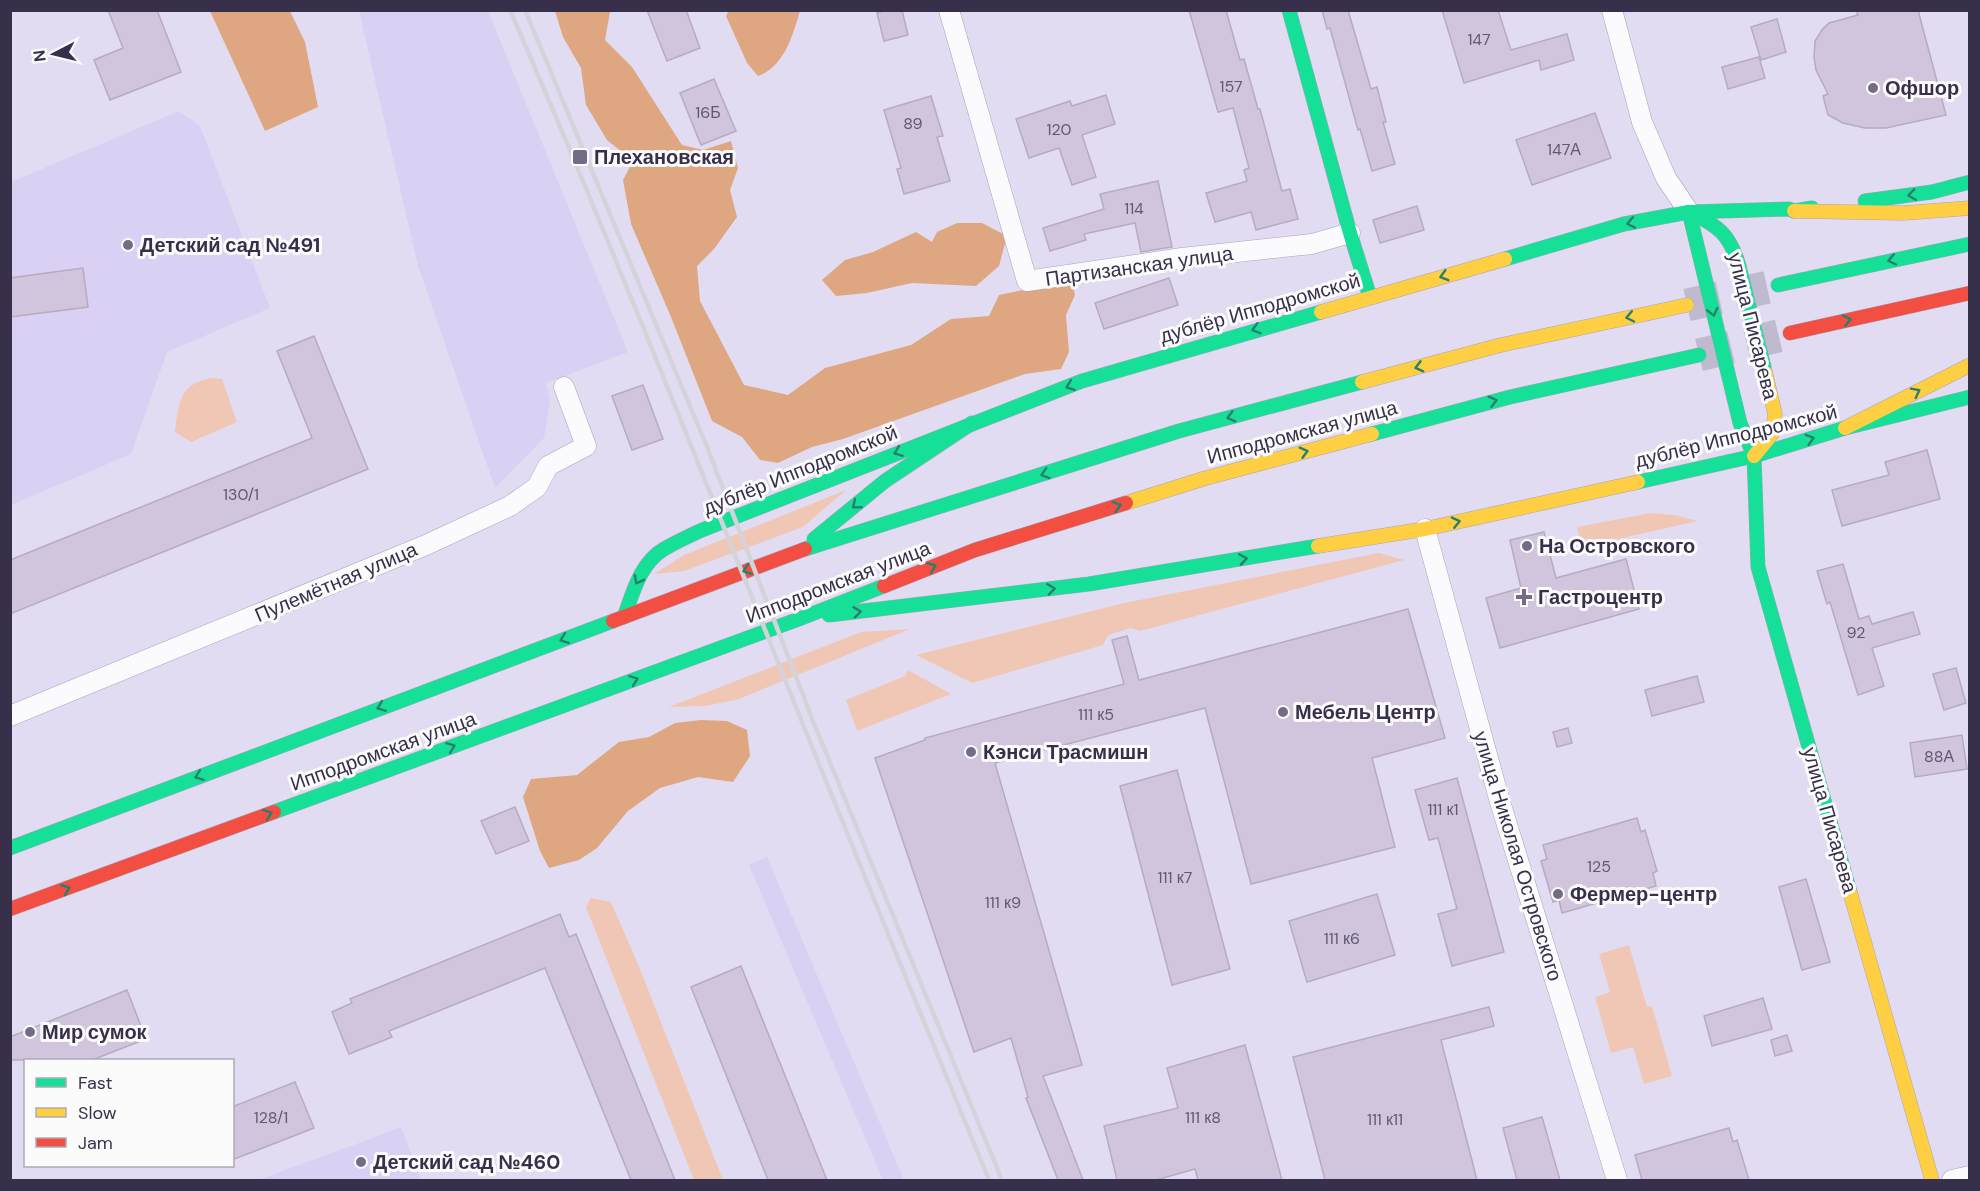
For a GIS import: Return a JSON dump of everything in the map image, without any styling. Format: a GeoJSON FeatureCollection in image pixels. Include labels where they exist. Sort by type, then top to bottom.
{"type":"FeatureCollection","features":[{"type":"Feature","properties":{"kind":"main road"},"geometry":{"type":"LineString","coordinates":[[1289,10],[1350,233],[1370,297]]}},
{"type":"Feature","properties":{"kind":"main road","name":"дублёр Ипподромской"},"geometry":{"type":"LineString","coordinates":[[624,617],[636,583],[647,565],[662,550],[763,505],[1082,381],[1624,224],[1689,212],[1789,208],[1794,211],[1932,192],[1970,182]]}},
{"type":"Feature","properties":{"kind":"main road"},"geometry":{"type":"LineString","coordinates":[[1794,211],[1887,214],[1934,213],[1970,208]]}},
{"type":"Feature","properties":{"kind":"main road","name":"улица Писарева"},"geometry":{"type":"LineString","coordinates":[[1689,212],[1717,226],[1735,247],[1775,414],[1772,434],[1754,456]]}},
{"type":"Feature","properties":{"kind":"main road","name":"улица Писарева"},"geometry":{"type":"LineString","coordinates":[[1689,212],[1740,423],[1754,456],[1758,567],[1932,1180]]}},
{"type":"Feature","properties":{"kind":"main road"},"geometry":{"type":"LineString","coordinates":[[1778,285],[1970,244]]}},
{"type":"Feature","properties":{"kind":"main road"},"geometry":{"type":"LineString","coordinates":[[1790,333],[1970,293]]}},
{"type":"Feature","properties":{"kind":"main road","name":"Ипподромская улица"},"geometry":{"type":"LineString","coordinates":[[10,848],[801,550],[1179,431],[1501,345],[1687,305]]}},
{"type":"Feature","properties":{"kind":"main road","name":"Ипподромская улица"},"geometry":{"type":"LineString","coordinates":[[10,909],[799,619],[975,550],[1206,478],[1510,397],[1699,355]]}},
{"type":"Feature","properties":{"kind":"main road"},"geometry":{"type":"LineString","coordinates":[[1845,428],[1970,364]]}},
{"type":"Feature","properties":{"kind":"main road","name":"дублёр Ипподромской"},"geometry":{"type":"LineString","coordinates":[[799,619],[1089,584],[1425,529],[1754,456],[1845,428],[1970,397]]}},
{"type":"Feature","properties":{"kind":"main road"},"geometry":{"type":"LineString","coordinates":[[801,550],[885,481],[972,423]]}},
{"type":"Feature","properties":{"kind":"street","name":"Партизанская улица"},"geometry":{"type":"LineString","coordinates":[[949,10],[1027,281],[1182,258],[1312,244],[1350,233]]}},
{"type":"Feature","properties":{"kind":"street","name":"улица Писарева"},"geometry":{"type":"LineString","coordinates":[[1612,10],[1642,122],[1666,178],[1689,212]]}},
{"type":"Feature","properties":{"kind":"street","name":"Пулемётная улица"},"geometry":{"type":"LineString","coordinates":[[10,716],[426,545],[510,506],[537,486],[548,466],[586,446],[564,387]]}},
{"type":"Feature","properties":{"kind":"street","name":"улица Николая Островского"},"geometry":{"type":"LineString","coordinates":[[1425,529],[1500,802],[1617,1180]]}},
{"type":"Feature","properties":{"kind":"street"},"geometry":{"type":"LineString","coordinates":[[1952,1180],[1970,1176]]}},
{"type":"Feature","properties":{"kind":"shaded area"},"geometry":{"type":"Polygon","coordinates":[[[729,10],[800,11],[786,49],[781,58],[767,72],[758,76],[747,63],[726,16],[729,10]]]}},
{"type":"Feature","properties":{"kind":"shaded area"},"geometry":{"type":"Polygon","coordinates":[[[210,11],[290,11],[305,42],[318,107],[265,131],[210,11]]]}},
{"type":"Feature","properties":{"kind":"shaded area"},"geometry":{"type":"Polygon","coordinates":[[[359,11],[488,11],[628,352],[546,383],[550,401],[544,438],[495,488],[418,266],[359,11]]]}},
{"type":"Feature","properties":{"kind":"shaded area"},"geometry":{"type":"Polygon","coordinates":[[[555,11],[616,11],[610,12],[605,40],[632,67],[682,145],[703,150],[731,141],[738,168],[730,190],[737,217],[714,249],[697,266],[700,301],[744,385],[788,395],[825,368],[911,345],[951,319],[989,316],[999,295],[1072,280],[1075,295],[1066,315],[1069,352],[1061,369],[1025,374],[843,439],[812,447],[778,463],[760,460],[742,437],[712,421],[631,224],[623,180],[633,161],[607,140],[586,105],[581,68],[563,37],[555,11]]]}},
{"type":"Feature","properties":{"kind":"shaded area","name":"Детский сад №491"},"geometry":{"type":"Polygon","coordinates":[[[179,111],[200,126],[270,308],[167,352],[131,454],[11,505],[11,182],[179,111]]]}},
{"type":"Feature","properties":{"kind":"shaded area"},"geometry":{"type":"Polygon","coordinates":[[[957,223],[982,223],[1007,236],[999,266],[976,286],[912,283],[867,293],[836,296],[822,280],[845,260],[873,252],[916,232],[932,242],[937,232],[957,223]]]}},
{"type":"Feature","properties":{"kind":"shaded area"},"geometry":{"type":"Polygon","coordinates":[[[212,378],[222,379],[237,422],[191,442],[175,432],[182,396],[192,385],[212,378]]]}},
{"type":"Feature","properties":{"kind":"shaded area"},"geometry":{"type":"Polygon","coordinates":[[[846,490],[803,527],[684,571],[654,574],[684,555],[846,490]]]}},
{"type":"Feature","properties":{"kind":"shaded area"},"geometry":{"type":"Polygon","coordinates":[[[1651,513],[1674,515],[1698,521],[1582,547],[1577,527],[1651,513]]]}},
{"type":"Feature","properties":{"kind":"shaded area"},"geometry":{"type":"Polygon","coordinates":[[[1379,553],[1404,560],[1140,631],[1131,628],[1108,635],[1103,645],[972,683],[916,655],[1124,603],[1379,553]]]}},
{"type":"Feature","properties":{"kind":"shaded area"},"geometry":{"type":"Polygon","coordinates":[[[910,629],[739,699],[706,706],[669,707],[861,632],[910,629]]]}},
{"type":"Feature","properties":{"kind":"shaded area"},"geometry":{"type":"Polygon","coordinates":[[[908,670],[951,694],[857,731],[846,700],[905,676],[908,670]]]}},
{"type":"Feature","properties":{"kind":"shaded area"},"geometry":{"type":"Polygon","coordinates":[[[701,720],[727,721],[747,730],[750,756],[733,782],[698,777],[660,788],[628,811],[597,848],[579,860],[549,868],[540,851],[523,797],[531,779],[577,775],[619,742],[649,737],[675,723],[701,720]]]}},
{"type":"Feature","properties":{"kind":"shaded area"},"geometry":{"type":"Polygon","coordinates":[[[767,857],[904,1180],[883,1180],[749,865],[767,857]]]}},
{"type":"Feature","properties":{"kind":"shaded area"},"geometry":{"type":"Polygon","coordinates":[[[591,898],[611,902],[640,969],[723,1180],[694,1180],[586,907],[591,898]]]}},
{"type":"Feature","properties":{"kind":"shaded area"},"geometry":{"type":"Polygon","coordinates":[[[1629,945],[1647,1007],[1652,1006],[1672,1076],[1644,1084],[1633,1047],[1611,1053],[1595,997],[1610,992],[1599,954],[1629,945]]]}},
{"type":"Feature","properties":{"kind":"shaded area","name":"Детский сад №460"},"geometry":{"type":"Polygon","coordinates":[[[401,1127],[421,1180],[258,1180],[359,1143],[401,1127]]]}},
{"type":"Feature","properties":{"kind":"building"},"geometry":{"type":"Polygon","coordinates":[[[108,10],[157,10],[181,72],[110,100],[94,60],[123,48],[108,10]]]}},
{"type":"Feature","properties":{"kind":"building"},"geometry":{"type":"Polygon","coordinates":[[[647,10],[686,10],[700,48],[667,61],[647,10]]]}},
{"type":"Feature","properties":{"kind":"building"},"geometry":{"type":"Polygon","coordinates":[[[902,10],[908,35],[884,41],[877,13],[902,10]]]}},
{"type":"Feature","properties":{"kind":"building"},"geometry":{"type":"Polygon","coordinates":[[[1189,10],[1226,10],[1240,60],[1244,59],[1258,109],[1260,109],[1282,191],[1290,189],[1298,219],[1256,230],[1251,212],[1215,222],[1206,193],[1247,181],[1244,170],[1249,168],[1233,108],[1218,112],[1189,10]]]}},
{"type":"Feature","properties":{"kind":"building"},"geometry":{"type":"Polygon","coordinates":[[[1322,10],[1348,10],[1371,89],[1377,87],[1386,122],[1383,122],[1395,164],[1372,171],[1360,129],[1358,130],[1330,28],[1327,29],[1322,10]]]}},
{"type":"Feature","properties":{"kind":"building"},"geometry":{"type":"Polygon","coordinates":[[[1442,10],[1498,10],[1511,50],[1567,34],[1574,60],[1541,70],[1539,60],[1464,83],[1442,10]]]}},
{"type":"Feature","properties":{"kind":"building"},"geometry":{"type":"Polygon","coordinates":[[[1856,10],[1918,10],[1946,115],[1886,128],[1865,128],[1843,123],[1828,115],[1823,96],[1828,94],[1816,70],[1815,41],[1829,23],[1858,15],[1856,10]]]}},
{"type":"Feature","properties":{"kind":"building"},"geometry":{"type":"Polygon","coordinates":[[[1777,19],[1786,52],[1761,60],[1751,27],[1777,19]]]}},
{"type":"Feature","properties":{"kind":"building"},"geometry":{"type":"Polygon","coordinates":[[[1759,57],[1765,78],[1728,89],[1722,67],[1759,57]]]}},
{"type":"Feature","properties":{"kind":"building"},"geometry":{"type":"Polygon","coordinates":[[[714,79],[736,131],[701,145],[680,93],[714,79]]]}},
{"type":"Feature","properties":{"kind":"building"},"geometry":{"type":"Polygon","coordinates":[[[1106,95],[1115,124],[1082,135],[1096,177],[1072,185],[1059,148],[1029,158],[1016,119],[1070,101],[1072,106],[1106,95]]]}},
{"type":"Feature","properties":{"kind":"building"},"geometry":{"type":"Polygon","coordinates":[[[931,96],[943,136],[937,137],[950,181],[904,194],[897,169],[901,168],[884,110],[931,96]]]}},
{"type":"Feature","properties":{"kind":"building"},"geometry":{"type":"Polygon","coordinates":[[[1595,113],[1611,158],[1532,185],[1516,140],[1595,113]]]}},
{"type":"Feature","properties":{"kind":"building"},"geometry":{"type":"Polygon","coordinates":[[[1158,181],[1172,247],[1141,252],[1135,223],[1084,234],[1086,240],[1050,251],[1043,228],[1104,209],[1100,194],[1158,181]]]}},
{"type":"Feature","properties":{"kind":"building"},"geometry":{"type":"Polygon","coordinates":[[[1417,206],[1424,230],[1380,243],[1373,220],[1417,206]]]}},
{"type":"Feature","properties":{"kind":"building"},"geometry":{"type":"Polygon","coordinates":[[[83,268],[88,307],[10,317],[10,278],[83,268]]]}},
{"type":"Feature","properties":{"kind":"building"},"geometry":{"type":"Polygon","coordinates":[[[1169,278],[1178,305],[1104,329],[1095,303],[1169,278]]]}},
{"type":"Feature","properties":{"kind":"building"},"geometry":{"type":"Polygon","coordinates":[[[314,336],[368,469],[10,614],[10,560],[312,438],[277,351],[314,336]]]}},
{"type":"Feature","properties":{"kind":"building"},"geometry":{"type":"Polygon","coordinates":[[[643,385],[663,439],[632,450],[612,396],[643,385]]]}},
{"type":"Feature","properties":{"kind":"building"},"geometry":{"type":"Polygon","coordinates":[[[1927,450],[1940,499],[1842,526],[1832,490],[1889,475],[1885,462],[1927,450]]]}},
{"type":"Feature","properties":{"kind":"building"},"geometry":{"type":"Polygon","coordinates":[[[1544,532],[1556,578],[1626,559],[1639,609],[1500,648],[1486,598],[1521,588],[1510,540],[1544,532]]]}},
{"type":"Feature","properties":{"kind":"building"},"geometry":{"type":"Polygon","coordinates":[[[1843,564],[1859,619],[1869,616],[1872,624],[1913,612],[1920,634],[1872,648],[1884,686],[1858,695],[1830,602],[1827,604],[1817,571],[1843,564]]]}},
{"type":"Feature","properties":{"kind":"building"},"geometry":{"type":"Polygon","coordinates":[[[1408,609],[1445,738],[1372,758],[1395,847],[1251,884],[1205,708],[995,763],[1082,1065],[1043,1076],[1083,1180],[1058,1180],[1026,1098],[1028,1097],[1011,1038],[974,1052],[875,758],[925,740],[925,738],[1124,684],[1112,640],[1127,636],[1139,680],[1408,609]]]}},
{"type":"Feature","properties":{"kind":"building"},"geometry":{"type":"Polygon","coordinates":[[[1956,668],[1966,703],[1944,710],[1933,674],[1956,668]]]}},
{"type":"Feature","properties":{"kind":"building"},"geometry":{"type":"Polygon","coordinates":[[[1697,676],[1704,702],[1652,716],[1645,690],[1697,676]]]}},
{"type":"Feature","properties":{"kind":"building"},"geometry":{"type":"Polygon","coordinates":[[[1568,728],[1572,743],[1557,747],[1553,732],[1568,728]]]}},
{"type":"Feature","properties":{"kind":"building"},"geometry":{"type":"Polygon","coordinates":[[[1962,735],[1967,769],[1915,777],[1910,743],[1962,735]]]}},
{"type":"Feature","properties":{"kind":"building"},"geometry":{"type":"Polygon","coordinates":[[[1177,770],[1230,969],[1172,985],[1120,786],[1177,770]]]}},
{"type":"Feature","properties":{"kind":"building"},"geometry":{"type":"Polygon","coordinates":[[[1457,778],[1504,952],[1452,966],[1438,914],[1457,909],[1438,838],[1429,840],[1415,790],[1457,778]]]}},
{"type":"Feature","properties":{"kind":"building"},"geometry":{"type":"Polygon","coordinates":[[[515,807],[529,841],[496,854],[481,821],[515,807]]]}},
{"type":"Feature","properties":{"kind":"building"},"geometry":{"type":"Polygon","coordinates":[[[1637,818],[1641,832],[1645,830],[1657,871],[1653,873],[1656,886],[1562,913],[1559,900],[1553,902],[1541,861],[1547,859],[1543,845],[1637,818]]]}},
{"type":"Feature","properties":{"kind":"building"},"geometry":{"type":"Polygon","coordinates":[[[1806,879],[1830,962],[1802,970],[1779,887],[1806,879]]]}},
{"type":"Feature","properties":{"kind":"building"},"geometry":{"type":"Polygon","coordinates":[[[1377,894],[1395,955],[1307,982],[1289,921],[1377,894]]]}},
{"type":"Feature","properties":{"kind":"building"},"geometry":{"type":"Polygon","coordinates":[[[560,914],[569,937],[576,934],[675,1180],[631,1180],[545,968],[389,1031],[392,1037],[349,1054],[332,1012],[352,1003],[350,999],[560,914]]]}},
{"type":"Feature","properties":{"kind":"building"},"geometry":{"type":"Polygon","coordinates":[[[741,966],[827,1180],[768,1180],[691,987],[741,966]]]}},
{"type":"Feature","properties":{"kind":"building"},"geometry":{"type":"Polygon","coordinates":[[[127,990],[146,1039],[95,1059],[10,1060],[10,1037],[127,990]]]}},
{"type":"Feature","properties":{"kind":"building"},"geometry":{"type":"Polygon","coordinates":[[[1763,998],[1772,1029],[1712,1046],[1704,1016],[1763,998]]]}},
{"type":"Feature","properties":{"kind":"building"},"geometry":{"type":"Polygon","coordinates":[[[1489,1007],[1494,1026],[1441,1040],[1477,1180],[1325,1180],[1293,1057],[1489,1007]]]}},
{"type":"Feature","properties":{"kind":"building"},"geometry":{"type":"Polygon","coordinates":[[[1787,1035],[1792,1051],[1775,1056],[1771,1040],[1787,1035]]]}},
{"type":"Feature","properties":{"kind":"building"},"geometry":{"type":"Polygon","coordinates":[[[1245,1045],[1282,1180],[1198,1180],[1195,1169],[1156,1180],[1117,1180],[1104,1126],[1178,1108],[1167,1068],[1245,1045]]]}},
{"type":"Feature","properties":{"kind":"building"},"geometry":{"type":"Polygon","coordinates":[[[295,1082],[314,1128],[234,1159],[234,1106],[295,1082]]]}},
{"type":"Feature","properties":{"kind":"building"},"geometry":{"type":"Polygon","coordinates":[[[1542,1117],[1560,1180],[1517,1180],[1503,1128],[1542,1117]]]}},
{"type":"Feature","properties":{"kind":"building"},"geometry":{"type":"Polygon","coordinates":[[[1729,1128],[1733,1142],[1737,1140],[1749,1180],[1642,1180],[1635,1155],[1729,1128]]]}},
{"type":"Feature","properties":{"kind":"tunnel"},"geometry":{"type":"LineString","coordinates":[[1687,305],[1778,285]]}},
{"type":"Feature","properties":{"kind":"tunnel"},"geometry":{"type":"LineString","coordinates":[[1699,355],[1790,333]]}},
{"type":"Feature","properties":{"kind":"railway"},"geometry":{"type":"LineString","coordinates":[[510,10],[623,278],[989,1180]]}},
{"type":"Feature","properties":{"kind":"railway"},"geometry":{"type":"LineString","coordinates":[[525,10],[707,447],[815,726],[1002,1180]]}},
{"type":"Feature","properties":{"kind":"traffic: fast"},"geometry":{"type":"LineString","coordinates":[[1289,10],[1350,233],[1370,297]]}},
{"type":"Feature","properties":{"kind":"traffic: fast"},"geometry":{"type":"LineString","coordinates":[[1865,201],[1932,192],[1970,182]]}},
{"type":"Feature","properties":{"kind":"traffic: fast"},"geometry":{"type":"LineString","coordinates":[[1505,259],[1624,224],[1689,212],[1789,209],[1794,211],[1812,208]]}},
{"type":"Feature","properties":{"kind":"traffic: fast"},"geometry":{"type":"LineString","coordinates":[[1689,212],[1740,423],[1754,456],[1758,567],[1850,892]]}},
{"type":"Feature","properties":{"kind":"traffic: fast"},"geometry":{"type":"LineString","coordinates":[[1690,212],[1722,232],[1739,266]]}},
{"type":"Feature","properties":{"kind":"traffic: fast"},"geometry":{"type":"LineString","coordinates":[[1778,285],[1970,244]]}},
{"type":"Feature","properties":{"kind":"traffic: fast"},"geometry":{"type":"LineString","coordinates":[[1739,266],[1764,367]]}},
{"type":"Feature","properties":{"kind":"traffic: fast"},"geometry":{"type":"LineString","coordinates":[[624,617],[638,579],[649,562],[664,549],[702,530],[1082,381],[1321,312]]}},
{"type":"Feature","properties":{"kind":"traffic: fast"},"geometry":{"type":"LineString","coordinates":[[1372,434],[1510,397],[1699,355]]}},
{"type":"Feature","properties":{"kind":"traffic: fast"},"geometry":{"type":"LineString","coordinates":[[805,549],[1179,431],[1362,382]]}},
{"type":"Feature","properties":{"kind":"traffic: fast"},"geometry":{"type":"LineString","coordinates":[[1638,482],[1754,456],[1845,428],[1970,397]]}},
{"type":"Feature","properties":{"kind":"traffic: fast"},"geometry":{"type":"LineString","coordinates":[[814,539],[885,481],[972,423]]}},
{"type":"Feature","properties":{"kind":"traffic: fast"},"geometry":{"type":"LineString","coordinates":[[829,615],[1089,584],[1318,546]]}},
{"type":"Feature","properties":{"kind":"traffic: fast"},"geometry":{"type":"LineString","coordinates":[[274,812],[884,586]]}},
{"type":"Feature","properties":{"kind":"traffic: fast"},"geometry":{"type":"LineString","coordinates":[[10,848],[613,621]]}},
{"type":"Feature","properties":{"kind":"traffic: slow"},"geometry":{"type":"LineString","coordinates":[[1794,211],[1904,213],[1970,208]]}},
{"type":"Feature","properties":{"kind":"traffic: slow"},"geometry":{"type":"LineString","coordinates":[[1321,312],[1505,259]]}},
{"type":"Feature","properties":{"kind":"traffic: slow"},"geometry":{"type":"LineString","coordinates":[[1362,382],[1501,345],[1687,305]]}},
{"type":"Feature","properties":{"kind":"traffic: slow"},"geometry":{"type":"LineString","coordinates":[[1845,428],[1970,365]]}},
{"type":"Feature","properties":{"kind":"traffic: slow"},"geometry":{"type":"LineString","coordinates":[[1754,456],[1772,434],[1775,414],[1764,367]]}},
{"type":"Feature","properties":{"kind":"traffic: slow"},"geometry":{"type":"LineString","coordinates":[[1126,503],[1206,478],[1372,434]]}},
{"type":"Feature","properties":{"kind":"traffic: slow"},"geometry":{"type":"LineString","coordinates":[[1318,546],[1425,529],[1638,482]]}},
{"type":"Feature","properties":{"kind":"traffic: slow"},"geometry":{"type":"LineString","coordinates":[[1850,892],[1932,1180]]}},
{"type":"Feature","properties":{"kind":"traffic: jam"},"geometry":{"type":"LineString","coordinates":[[1790,333],[1970,293]]}},
{"type":"Feature","properties":{"kind":"traffic: jam"},"geometry":{"type":"LineString","coordinates":[[884,586],[975,550],[1126,503]]}},
{"type":"Feature","properties":{"kind":"traffic: jam"},"geometry":{"type":"LineString","coordinates":[[613,621],[805,549]]}},
{"type":"Feature","properties":{"kind":"traffic: jam"},"geometry":{"type":"LineString","coordinates":[[10,909],[274,812]]}},
{"type":"Feature","properties":{"kind":"place","name":"Офшор"},"geometry":{"type":"Point","coordinates":[1873,88]}},
{"type":"Feature","properties":{"kind":"place","name":"Плехановская"},"geometry":{"type":"Point","coordinates":[580,157]}},
{"type":"Feature","properties":{"kind":"place","name":"Детский сад №491"},"geometry":{"type":"Point","coordinates":[128,245]}},
{"type":"Feature","properties":{"kind":"place","name":"На Островского"},"geometry":{"type":"Point","coordinates":[1527,546]}},
{"type":"Feature","properties":{"kind":"place","name":"Гастроцентр"},"geometry":{"type":"Point","coordinates":[1524,597]}},
{"type":"Feature","properties":{"kind":"place","name":"Мебель Центр"},"geometry":{"type":"Point","coordinates":[1283,712]}},
{"type":"Feature","properties":{"kind":"place","name":"Кэнси Трасмишн"},"geometry":{"type":"Point","coordinates":[971,752]}},
{"type":"Feature","properties":{"kind":"place","name":"Фермер-центр"},"geometry":{"type":"Point","coordinates":[1558,894]}},
{"type":"Feature","properties":{"kind":"place","name":"Мир сумок"},"geometry":{"type":"Point","coordinates":[30,1032]}},
{"type":"Feature","properties":{"kind":"place","name":"Детский сад №460"},"geometry":{"type":"Point","coordinates":[361,1162]}}]}
